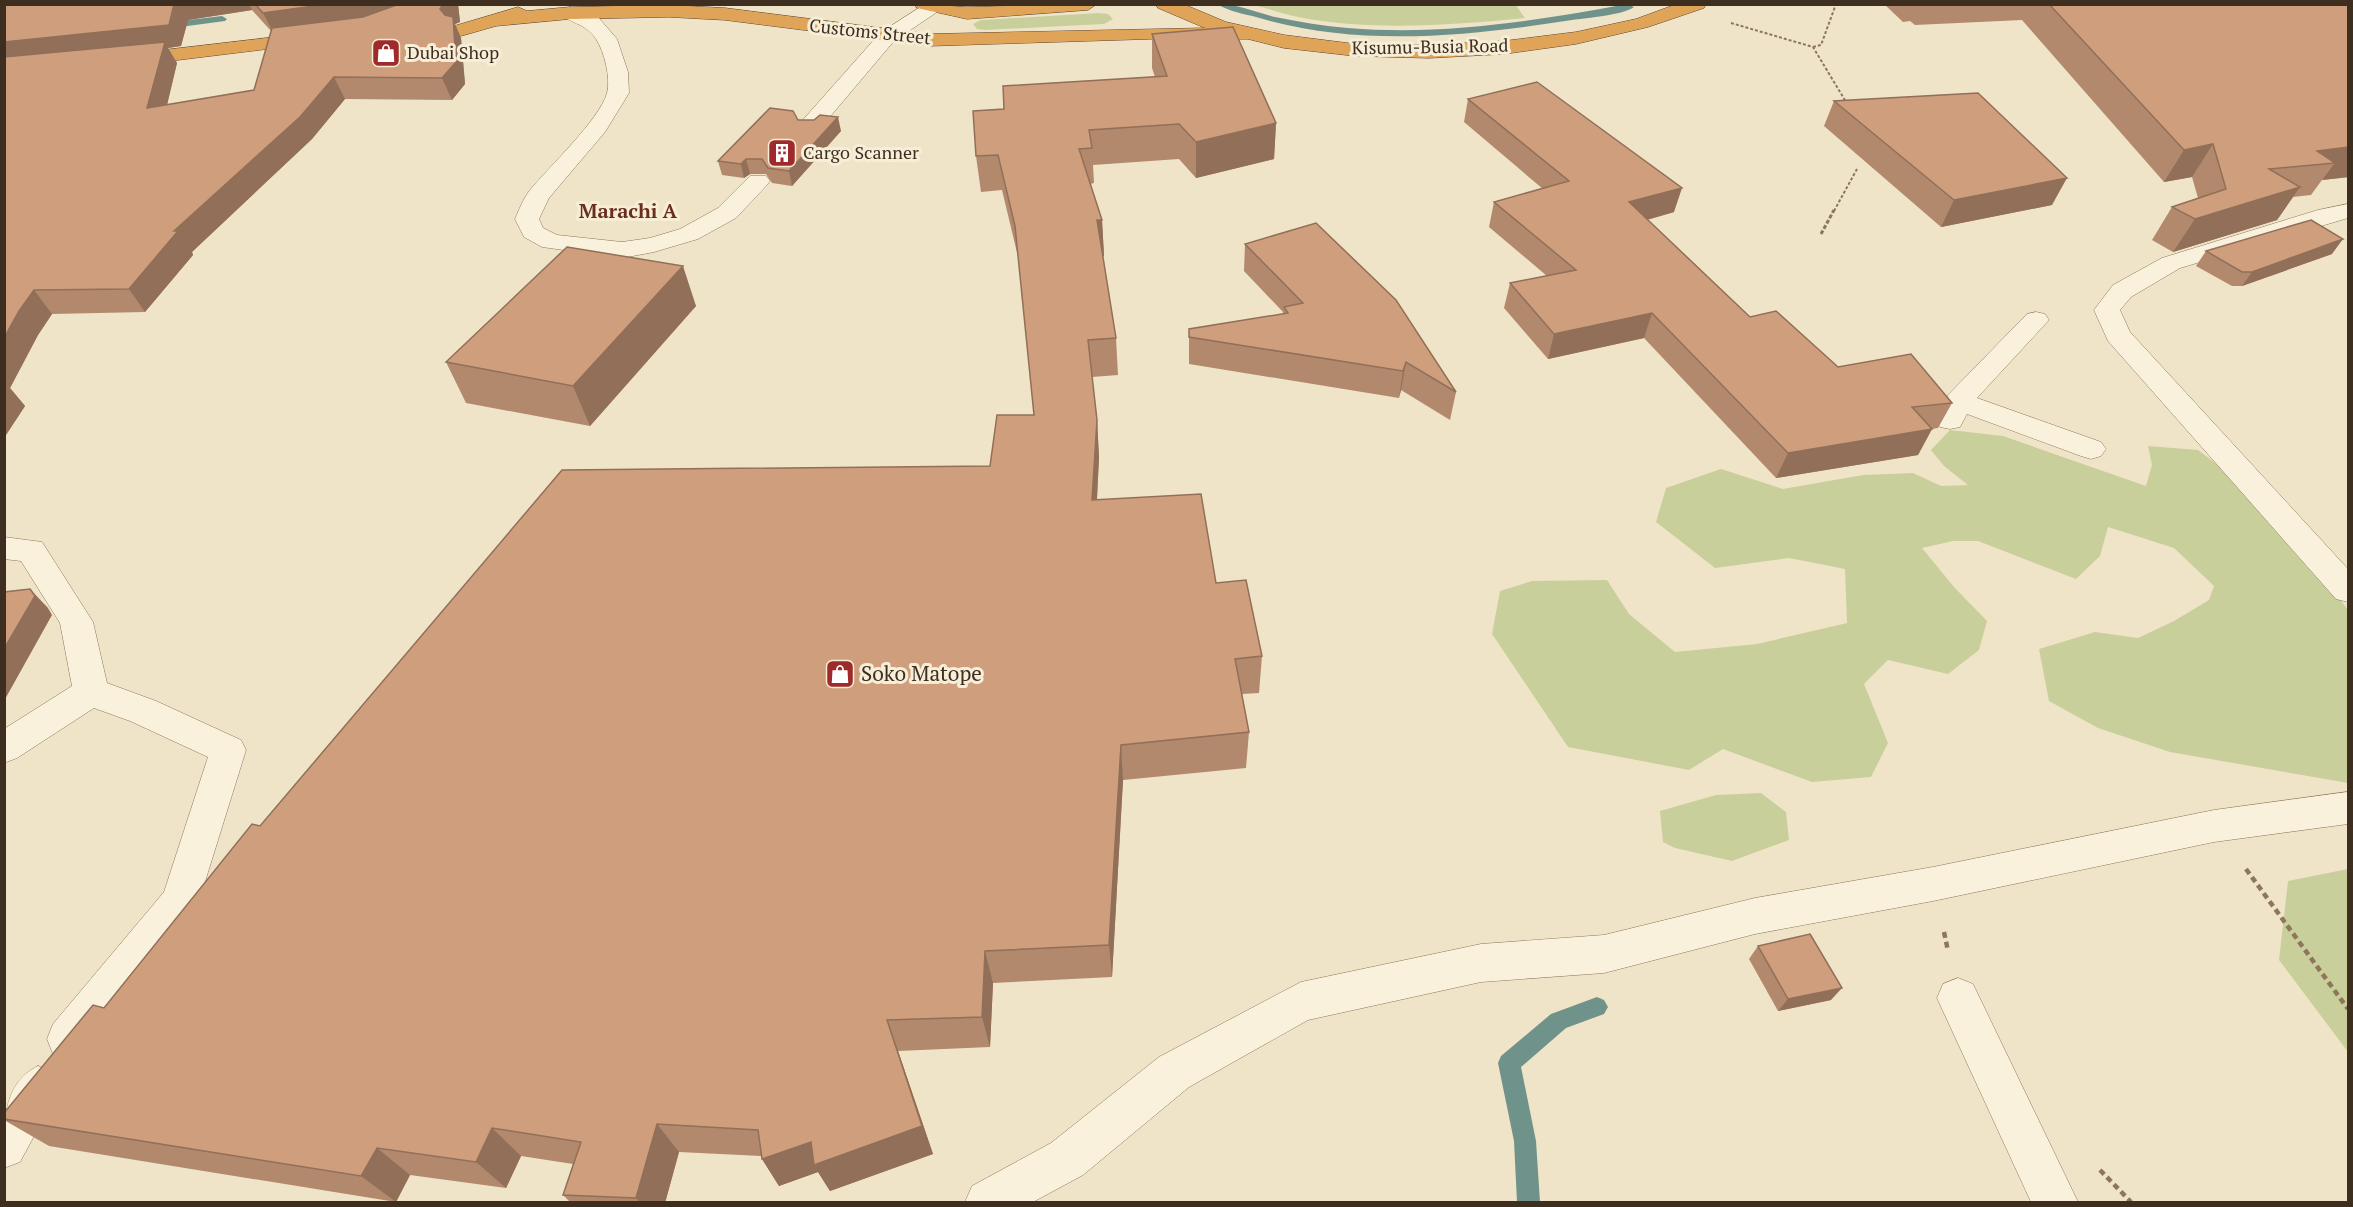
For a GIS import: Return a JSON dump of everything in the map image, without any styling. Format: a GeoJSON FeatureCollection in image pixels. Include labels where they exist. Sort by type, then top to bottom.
{"type":"FeatureCollection","features":[{"type":"Feature","properties":{"kind":"highway","name":"Customs Street"},"geometry":{"type":"LineString","coordinates":[[461,30],[543,4]]}},
{"type":"Feature","properties":{"kind":"highway","name":"Customs Street"},"geometry":{"type":"LineString","coordinates":[[929,6],[967,13],[1088,4]]}},
{"type":"Feature","properties":{"kind":"highway","name":"Kisumu-Busia Road"},"geometry":{"type":"LineString","coordinates":[[1165,4],[1187,16],[1244,34],[1311,46],[1388,51],[1487,49],[1598,34],[1664,18],[1691,7]]}},
{"type":"Feature","properties":{"kind":"highway","name":"Customs Street"},"geometry":{"type":"LineString","coordinates":[[497,20],[570,13],[669,11],[725,14],[887,37],[942,40],[1150,33],[1244,34]]}},
{"type":"Feature","properties":{"kind":"highway"},"geometry":{"type":"LineString","coordinates":[[106,62],[329,36]]}},
{"type":"Feature","properties":{"kind":"street"},"geometry":{"type":"LineString","coordinates":[[809,127],[887,37],[929,6]]}},
{"type":"Feature","properties":{"kind":"street"},"geometry":{"type":"LineString","coordinates":[[570,13],[591,21],[608,39],[618,72],[618,93],[597,127],[538,196],[527,219],[533,232],[551,242],[622,250],[654,245],[689,234],[727,213],[758,181]]}},
{"type":"Feature","properties":{"kind":"street"},"geometry":{"type":"LineString","coordinates":[[2349,211],[2327,214],[2171,263],[2122,291],[2107,310],[2118,335],[2349,590]]}},
{"type":"Feature","properties":{"kind":"street"},"geometry":{"type":"LineString","coordinates":[[2036,320],[1954,412],[2091,448]]}},
{"type":"Feature","properties":{"kind":"street"},"geometry":{"type":"LineString","coordinates":[[4,548],[31,550],[76,622],[91,692]]}},
{"type":"Feature","properties":{"kind":"street"},"geometry":{"type":"LineString","coordinates":[[4,748],[91,692]]}},
{"type":"Feature","properties":{"kind":"street"},"geometry":{"type":"LineString","coordinates":[[4,1146],[60,1048],[181,901],[228,750],[143,711],[91,692]]}},
{"type":"Feature","properties":{"kind":"street"},"geometry":{"type":"LineString","coordinates":[[988,1203],[1067,1159],[1174,1072],[1301,1002],[1481,963],[1604,954],[1755,916],[1933,884],[2214,826],[2349,808]]}},
{"type":"Feature","properties":{"kind":"street"},"geometry":{"type":"LineString","coordinates":[[1958,998],[2055,1203]]}},
{"type":"Feature","properties":{"kind":"path"},"geometry":{"type":"LineString","coordinates":[[1691,7],[1813,47],[1821,45],[1836,4]]}},
{"type":"Feature","properties":{"kind":"path"},"geometry":{"type":"LineString","coordinates":[[1813,47],[1846,102]]}},
{"type":"Feature","properties":{"kind":"path"},"geometry":{"type":"LineString","coordinates":[[1821,234],[1857,169]]}},
{"type":"Feature","properties":{"kind":"path"},"geometry":{"type":"LineString","coordinates":[[2214,826],[2349,1009]]}},
{"type":"Feature","properties":{"kind":"green space"},"geometry":{"type":"Polygon","coordinates":[[[1515,4],[1525,18],[1414,26],[1331,22],[1297,17],[1254,5],[1515,4]]]}},
{"type":"Feature","properties":{"kind":"green space"},"geometry":{"type":"Polygon","coordinates":[[[1108,14],[1113,19],[1104,24],[985,30],[977,29],[973,24],[981,20],[1108,14]]]}},
{"type":"Feature","properties":{"kind":"green space"},"geometry":{"type":"Polygon","coordinates":[[[1950,430],[2003,436],[2146,486],[2152,465],[2148,446],[2198,450],[2239,481],[2312,562],[2348,610],[2348,783],[2170,752],[2098,728],[2049,701],[2039,649],[2095,632],[2138,638],[2174,621],[2209,600],[2214,586],[2174,548],[2108,527],[2100,556],[2076,579],[1978,541],[1953,541],[1922,548],[1954,587],[1987,621],[1979,650],[1948,674],[1888,660],[1864,684],[1888,743],[1871,777],[1812,782],[1723,749],[1689,770],[1568,747],[1492,634],[1500,591],[1532,581],[1607,580],[1629,614],[1675,652],[1757,644],[1847,623],[1845,569],[1789,558],[1715,568],[1656,522],[1666,488],[1721,469],[1783,489],[1863,475],[1913,473],[1941,486],[1968,485],[1944,466],[1931,450],[1950,430]]]}},
{"type":"Feature","properties":{"kind":"green space"},"geometry":{"type":"Polygon","coordinates":[[[1761,793],[1786,812],[1789,840],[1732,861],[1675,848],[1663,842],[1660,811],[1716,795],[1761,793]]]}},
{"type":"Feature","properties":{"kind":"green space"},"geometry":{"type":"Polygon","coordinates":[[[2348,869],[2348,1052],[2279,960],[2288,881],[2348,869]]]}},
{"type":"Feature","properties":{"kind":"building"},"geometry":{"type":"Polygon","coordinates":[[[4,4],[174,4],[169,25],[4,42],[4,4]]]}},
{"type":"Feature","properties":{"kind":"building"},"geometry":{"type":"Polygon","coordinates":[[[255,4],[328,4],[263,13],[255,4]]]}},
{"type":"Feature","properties":{"kind":"building"},"geometry":{"type":"Polygon","coordinates":[[[399,4],[443,4],[440,9],[445,15],[453,17],[456,62],[442,78],[334,77],[300,117],[174,231],[178,231],[129,289],[34,290],[4,338],[4,57],[165,42],[147,108],[254,90],[272,28],[363,17],[399,4]]]}},
{"type":"Feature","properties":{"kind":"building"},"geometry":{"type":"Polygon","coordinates":[[[2049,4],[2349,4],[2349,147],[2317,151],[2335,163],[2269,169],[2300,187],[2195,219],[2172,207],[2226,189],[2213,144],[2184,150],[2049,4]]]}},
{"type":"Feature","properties":{"kind":"building","name":"Soko Matope"},"geometry":{"type":"Polygon","coordinates":[[[1233,27],[1276,123],[1196,142],[1179,124],[1089,130],[1092,148],[1079,149],[1102,220],[1097,220],[1116,338],[1088,340],[1097,420],[1092,500],[1201,494],[1216,583],[1246,580],[1262,656],[1235,659],[1249,732],[1121,745],[1109,945],[985,951],[982,1017],[887,1020],[922,1126],[814,1165],[811,1142],[762,1159],[758,1130],[657,1124],[636,1198],[563,1195],[581,1142],[492,1128],[476,1162],[377,1148],[361,1176],[4,1119],[4,1113],[93,1005],[104,1008],[252,824],[260,826],[562,470],[990,466],[997,415],[1034,415],[1015,226],[998,155],[976,156],[973,111],[1004,109],[1003,86],[1167,76],[1152,34],[1233,27]]]}},
{"type":"Feature","properties":{"kind":"building"},"geometry":{"type":"Polygon","coordinates":[[[1537,82],[1682,188],[1629,202],[1750,317],[1776,311],[1838,367],[1911,354],[1952,403],[1912,407],[1932,429],[1788,453],[1652,313],[1554,334],[1510,283],[1576,270],[1494,202],[1569,181],[1468,99],[1537,82]]]}},
{"type":"Feature","properties":{"kind":"building"},"geometry":{"type":"Polygon","coordinates":[[[1978,93],[2067,178],[1954,200],[1834,101],[1978,93]]]}},
{"type":"Feature","properties":{"kind":"building"},"geometry":{"type":"Polygon","coordinates":[[[770,108],[793,111],[798,120],[814,120],[820,115],[838,117],[789,171],[768,168],[762,159],[746,159],[741,164],[718,161],[770,108]]]}},
{"type":"Feature","properties":{"kind":"building"},"geometry":{"type":"Polygon","coordinates":[[[2311,220],[2343,239],[2252,272],[2242,272],[2206,251],[2311,220]]]}},
{"type":"Feature","properties":{"kind":"building"},"geometry":{"type":"Polygon","coordinates":[[[1316,223],[1396,300],[1456,392],[1406,362],[1403,371],[1189,337],[1189,329],[1288,313],[1284,307],[1303,303],[1245,244],[1316,223]]]}},
{"type":"Feature","properties":{"kind":"building"},"geometry":{"type":"Polygon","coordinates":[[[567,247],[683,266],[573,386],[446,362],[567,247]]]}},
{"type":"Feature","properties":{"kind":"building"},"geometry":{"type":"Polygon","coordinates":[[[30,589],[35,596],[4,649],[4,592],[30,589]]]}},
{"type":"Feature","properties":{"kind":"building"},"geometry":{"type":"Polygon","coordinates":[[[1810,934],[1842,988],[1788,999],[1758,946],[1810,934]]]}},
{"type":"Feature","properties":{"kind":"waterway"},"geometry":{"type":"LineString","coordinates":[[1222,4],[1272,19],[1322,28],[1373,33],[1476,30],[1629,7]]}},
{"type":"Feature","properties":{"kind":"waterway"},"geometry":{"type":"LineString","coordinates":[[180,24],[222,19]]}},
{"type":"Feature","properties":{"kind":"waterway"},"geometry":{"type":"LineString","coordinates":[[1528,1202],[1525,1141],[1509,1063],[1559,1021],[1597,1007]]}},
{"type":"Feature","properties":{"kind":"place","name":"Dubai Shop"},"geometry":{"type":"Point","coordinates":[386,53]}},
{"type":"Feature","properties":{"kind":"place","name":"Cargo Scanner"},"geometry":{"type":"Point","coordinates":[782,153]}},
{"type":"Feature","properties":{"kind":"place","name":"Soko Matope"},"geometry":{"type":"Point","coordinates":[840,674]}},
{"type":"Feature","properties":{"kind":"district","name":"Marachi A"},"geometry":{"type":"Point","coordinates":[628,211]}}]}
